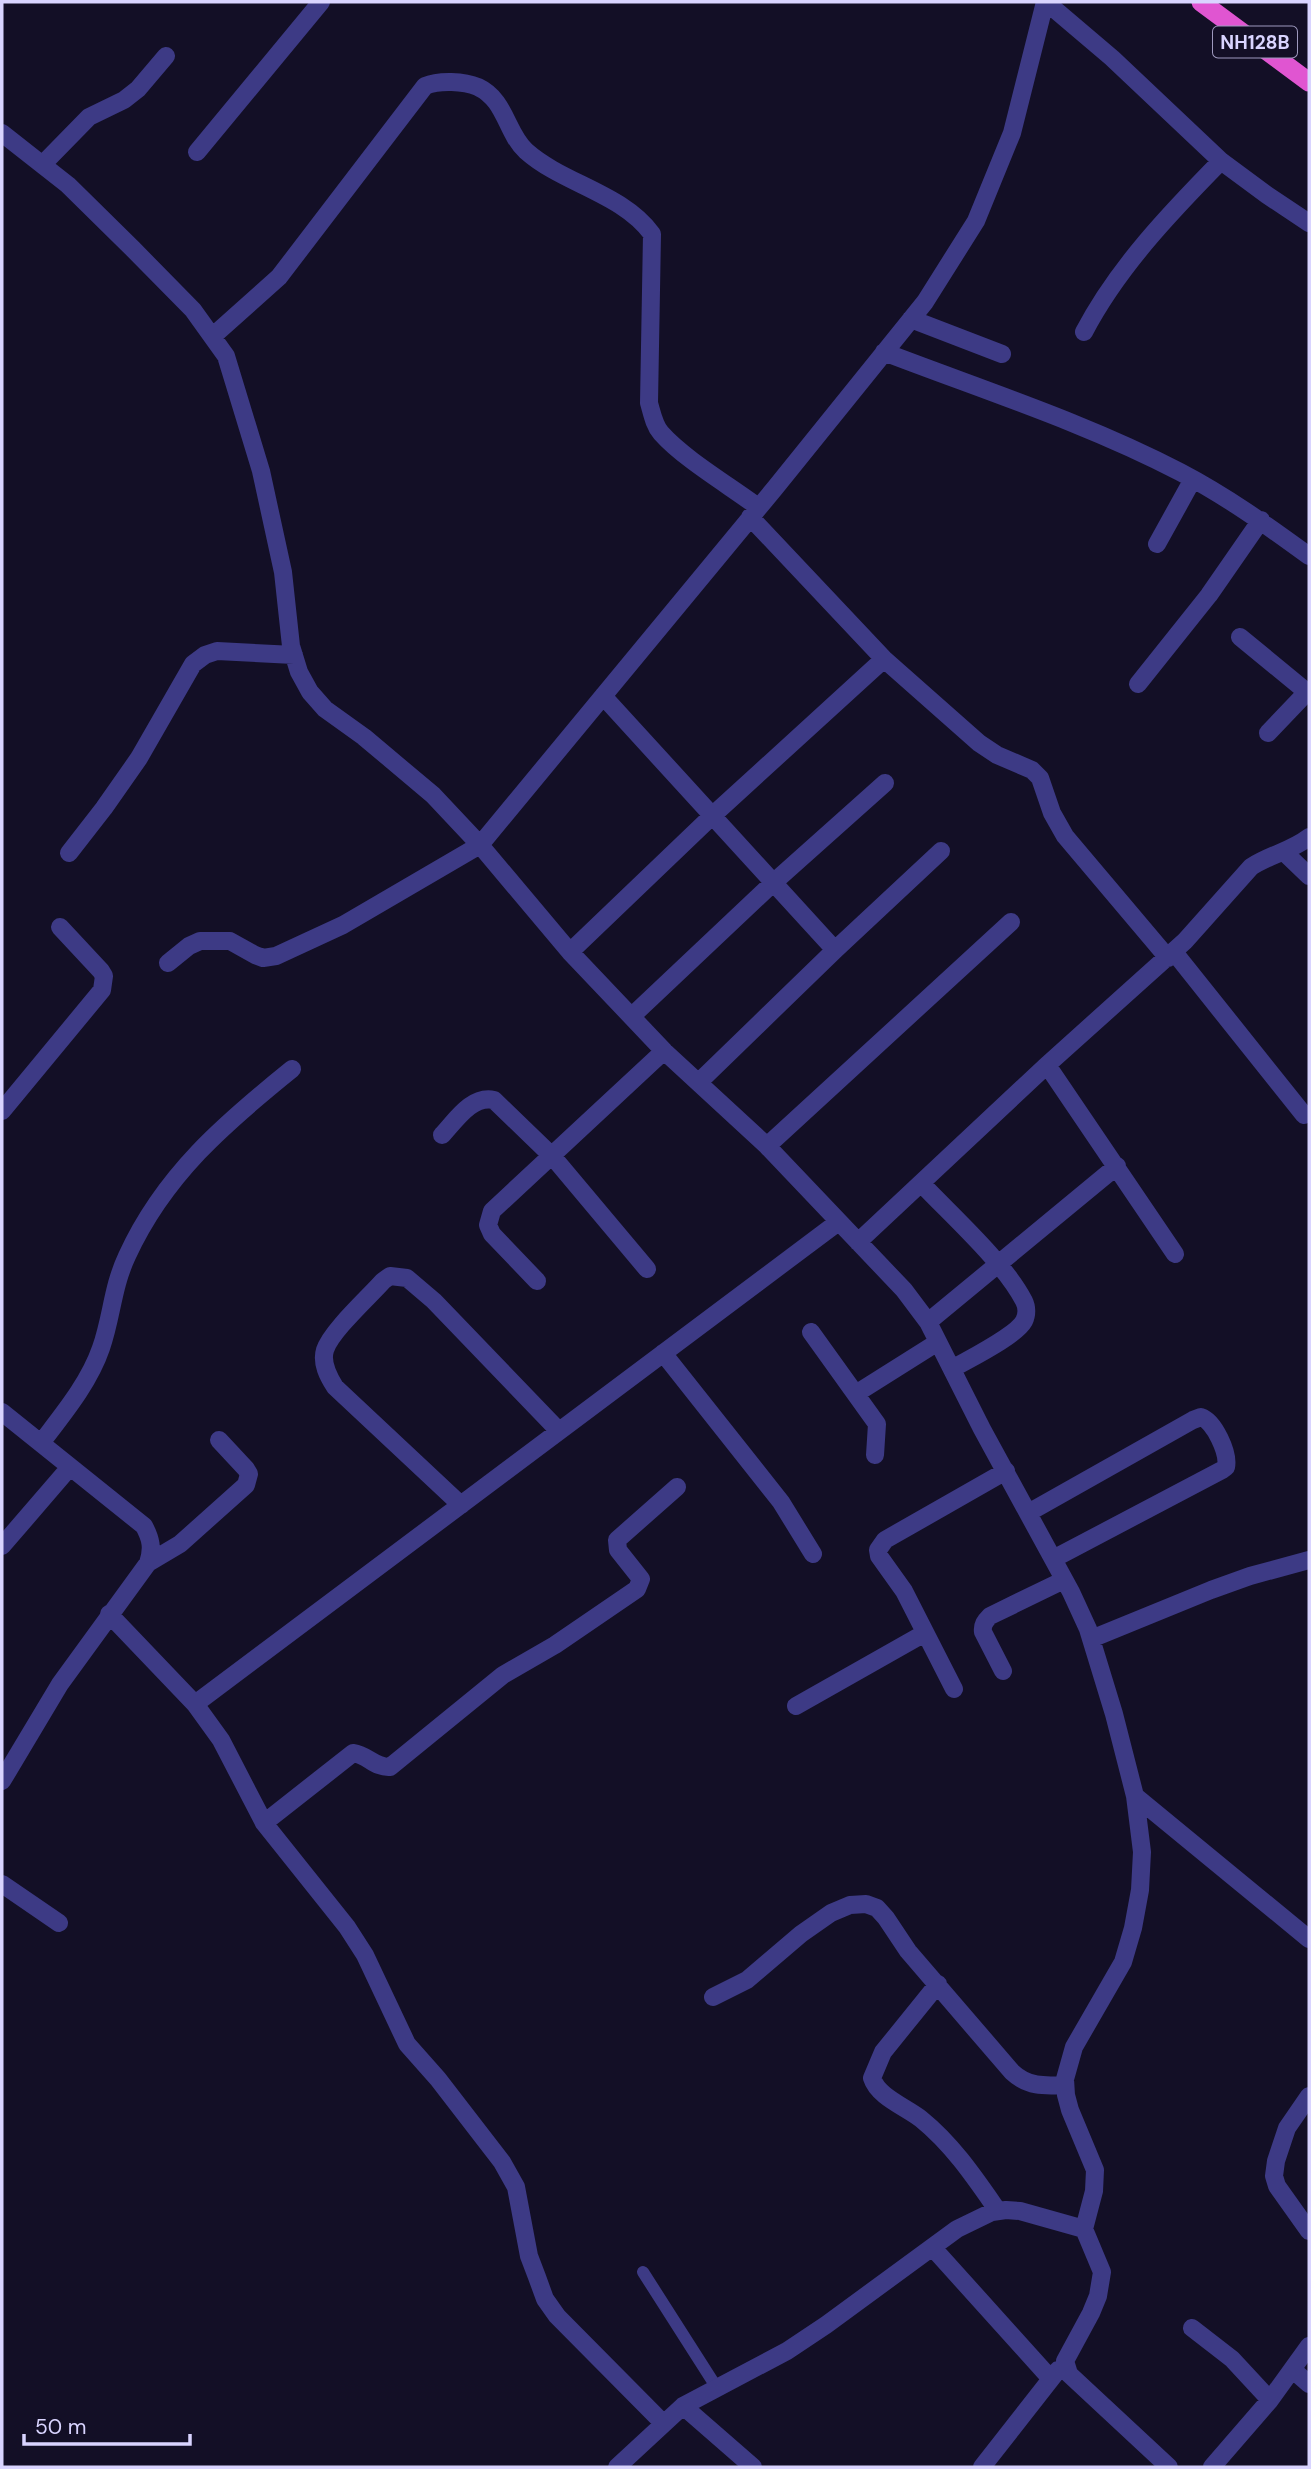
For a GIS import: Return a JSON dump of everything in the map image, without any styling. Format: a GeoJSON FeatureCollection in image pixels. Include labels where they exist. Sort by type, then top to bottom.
{"type":"FeatureCollection","features":[{"type":"Feature","properties":{"kind":"highway","name":"NH128B"},"geometry":{"type":"LineString","coordinates":[[1201,2],[1309,82]]}},
{"type":"Feature","properties":{"kind":"street"},"geometry":{"type":"LineString","coordinates":[[197,152],[321,2]]}},
{"type":"Feature","properties":{"kind":"street"},"geometry":{"type":"LineString","coordinates":[[168,963],[189,946],[200,941],[230,941],[263,958],[276,956],[343,925],[480,845],[925,302],[976,221],[1012,133],[1046,2],[1112,58],[1221,160],[1309,223]]}},
{"type":"Feature","properties":{"kind":"street"},"geometry":{"type":"LineString","coordinates":[[43,164],[89,117],[124,100],[138,89],[166,56]]}},
{"type":"Feature","properties":{"kind":"street"},"geometry":{"type":"LineString","coordinates":[[213,336],[279,276],[425,86],[442,82],[477,86],[498,104],[524,150],[637,216],[652,234],[649,403],[660,433],[754,512],[884,659],[979,743],[997,755],[1032,770],[1040,778],[1052,813],[1065,836],[1171,955],[1304,1115]]}},
{"type":"Feature","properties":{"kind":"street"},"geometry":{"type":"LineString","coordinates":[[2,133],[68,185],[142,258],[193,310],[226,356],[261,471],[283,572],[294,655],[310,692],[317,701],[433,795],[480,845],[570,952],[664,1051],[767,1146],[837,1223],[858,1241],[904,1290],[928,1322],[982,1429],[1054,1559],[1091,1639],[1135,1796],[1142,1852],[1140,1890],[1133,1928],[1119,1972],[1074,2047],[1065,2085],[1070,2110],[1095,2170],[1094,2191],[1084,2229],[1098,2261],[1101,2280],[1091,2313],[1065,2361],[982,2467]]}},
{"type":"Feature","properties":{"kind":"street"},"geometry":{"type":"LineString","coordinates":[[1084,332],[1096,309],[1143,246],[1167,216],[1221,160]]}},
{"type":"Feature","properties":{"kind":"street"},"geometry":{"type":"LineString","coordinates":[[911,319],[1002,354]]}},
{"type":"Feature","properties":{"kind":"street"},"geometry":{"type":"LineString","coordinates":[[884,352],[1139,452],[1261,520],[1309,556]]}},
{"type":"Feature","properties":{"kind":"street"},"geometry":{"type":"LineString","coordinates":[[1157,544],[1193,480]]}},
{"type":"Feature","properties":{"kind":"street"},"geometry":{"type":"LineString","coordinates":[[1138,684],[1209,595],[1261,520]]}},
{"type":"Feature","properties":{"kind":"street"},"geometry":{"type":"LineString","coordinates":[[1240,636],[1308,691],[1268,733]]}},
{"type":"Feature","properties":{"kind":"street"},"geometry":{"type":"LineString","coordinates":[[69,853],[139,758],[193,664],[205,655],[217,651],[294,655]]}},
{"type":"Feature","properties":{"kind":"street"},"geometry":{"type":"LineString","coordinates":[[570,952],[712,816],[884,659]]}},
{"type":"Feature","properties":{"kind":"street"},"geometry":{"type":"LineString","coordinates":[[603,696],[835,950]]}},
{"type":"Feature","properties":{"kind":"street"},"geometry":{"type":"LineString","coordinates":[[632,1016],[773,883],[885,783]]}},
{"type":"Feature","properties":{"kind":"street"},"geometry":{"type":"LineString","coordinates":[[858,1241],[1047,1065],[1171,955],[1251,867],[1298,846],[1309,837]]}},
{"type":"Feature","properties":{"kind":"street"},"geometry":{"type":"LineString","coordinates":[[699,1082],[941,851]]}},
{"type":"Feature","properties":{"kind":"street"},"geometry":{"type":"LineString","coordinates":[[1284,852],[1309,876]]}},
{"type":"Feature","properties":{"kind":"street"},"geometry":{"type":"LineString","coordinates":[[767,1146],[1011,922]]}},
{"type":"Feature","properties":{"kind":"street"},"geometry":{"type":"LineString","coordinates":[[2,1111],[102,990],[104,983],[100,971],[60,927]]}},
{"type":"Feature","properties":{"kind":"street"},"geometry":{"type":"LineString","coordinates":[[537,1282],[492,1234],[488,1225],[492,1211],[664,1051]]}},
{"type":"Feature","properties":{"kind":"street"},"geometry":{"type":"LineString","coordinates":[[1047,1065],[1175,1254]]}},
{"type":"Feature","properties":{"kind":"street"},"geometry":{"type":"LineString","coordinates":[[41,1443],[93,1367],[101,1349],[113,1292],[127,1255],[153,1208],[176,1176],[207,1141],[292,1069]]}},
{"type":"Feature","properties":{"kind":"street"},"geometry":{"type":"LineString","coordinates":[[442,1135],[477,1101],[485,1098],[494,1100],[553,1157],[647,1269]]}},
{"type":"Feature","properties":{"kind":"street"},"geometry":{"type":"LineString","coordinates":[[928,1322],[1117,1166]]}},
{"type":"Feature","properties":{"kind":"street"},"geometry":{"type":"LineString","coordinates":[[921,1183],[998,1264],[1027,1309],[1026,1318],[1013,1333],[952,1369]]}},
{"type":"Feature","properties":{"kind":"street"},"geometry":{"type":"LineString","coordinates":[[194,1704],[837,1223]]}},
{"type":"Feature","properties":{"kind":"street"},"geometry":{"type":"LineString","coordinates":[[460,1505],[335,1387],[328,1376],[324,1352],[330,1340],[383,1281],[390,1276],[407,1278],[434,1301],[559,1431]]}},
{"type":"Feature","properties":{"kind":"street"},"geometry":{"type":"LineString","coordinates":[[811,1332],[877,1424],[875,1455]]}},
{"type":"Feature","properties":{"kind":"street"},"geometry":{"type":"LineString","coordinates":[[857,1393],[938,1342]]}},
{"type":"Feature","properties":{"kind":"street"},"geometry":{"type":"LineString","coordinates":[[663,1353],[781,1502],[813,1554]]}},
{"type":"Feature","properties":{"kind":"street"},"geometry":{"type":"LineString","coordinates":[[2,1412],[144,1526],[151,1538],[148,1563],[60,1684],[2,1781]]}},
{"type":"Feature","properties":{"kind":"street"},"geometry":{"type":"LineString","coordinates":[[1028,1513],[1193,1420],[1201,1417],[1211,1423],[1227,1457],[1226,1467],[1054,1559]]}},
{"type":"Feature","properties":{"kind":"street"},"geometry":{"type":"LineString","coordinates":[[148,1563],[180,1544],[246,1485],[249,1474],[219,1440]]}},
{"type":"Feature","properties":{"kind":"street"},"geometry":{"type":"LineString","coordinates":[[2,1546],[70,1467]]}},
{"type":"Feature","properties":{"kind":"street"},"geometry":{"type":"LineString","coordinates":[[954,1689],[904,1591],[879,1556],[878,1550],[880,1545],[1006,1471]]}},
{"type":"Feature","properties":{"kind":"street"},"geometry":{"type":"LineString","coordinates":[[264,1823],[353,1753],[379,1766],[390,1767],[503,1675],[573,1633],[637,1589],[641,1579],[618,1550],[617,1540],[677,1487]]}},
{"type":"Feature","properties":{"kind":"street"},"geometry":{"type":"LineString","coordinates":[[1091,1639],[1250,1576],[1309,1560]]}},
{"type":"Feature","properties":{"kind":"street"},"geometry":{"type":"LineString","coordinates":[[1003,1671],[984,1632],[985,1620],[1064,1580]]}},
{"type":"Feature","properties":{"kind":"street"},"geometry":{"type":"LineString","coordinates":[[109,1614],[194,1704],[221,1740],[264,1823],[359,1945],[407,2044],[507,2171],[516,2187],[529,2256],[545,2298],[557,2316],[662,2422]]}},
{"type":"Feature","properties":{"kind":"street"},"geometry":{"type":"LineString","coordinates":[[796,1706],[925,1633]]}},
{"type":"Feature","properties":{"kind":"street"},"geometry":{"type":"LineString","coordinates":[[1135,1796],[1309,1939]]}},
{"type":"Feature","properties":{"kind":"street"},"geometry":{"type":"LineString","coordinates":[[2,1884],[59,1923]]}},
{"type":"Feature","properties":{"kind":"street"},"geometry":{"type":"LineString","coordinates":[[713,1997],[747,1980],[801,1934],[831,1913],[850,1905],[866,1904],[877,1908],[886,1918],[908,1951],[1021,2080],[1039,2086],[1065,2085]]}},
{"type":"Feature","properties":{"kind":"street"},"geometry":{"type":"LineString","coordinates":[[938,1984],[883,2052],[872,2078],[881,2091],[911,2110],[953,2148],[998,2211]]}},
{"type":"Feature","properties":{"kind":"street"},"geometry":{"type":"LineString","coordinates":[[1309,2096],[1287,2128],[1274,2170],[1277,2186],[1309,2231]]}},
{"type":"Feature","properties":{"kind":"street"},"geometry":{"type":"LineString","coordinates":[[617,2467],[682,2406],[787,2351],[957,2229],[998,2211],[1020,2211],[1084,2229]]}},
{"type":"Feature","properties":{"kind":"street"},"geometry":{"type":"LineString","coordinates":[[933,2248],[1051,2379]]}},
{"type":"Feature","properties":{"kind":"street"},"geometry":{"type":"LineString","coordinates":[[1192,2328],[1232,2359],[1270,2400]]}},
{"type":"Feature","properties":{"kind":"street"},"geometry":{"type":"LineString","coordinates":[[1212,2467],[1270,2400],[1309,2346]]}},
{"type":"Feature","properties":{"kind":"street"},"geometry":{"type":"LineString","coordinates":[[1065,2361],[1069,2374],[1169,2467]]}},
{"type":"Feature","properties":{"kind":"street"},"geometry":{"type":"LineString","coordinates":[[1293,2370],[1309,2384]]}},
{"type":"Feature","properties":{"kind":"street"},"geometry":{"type":"LineString","coordinates":[[682,2406],[753,2467]]}},
{"type":"Feature","properties":{"kind":"lane"},"geometry":{"type":"LineString","coordinates":[[643,2272],[717,2388]]}}]}
